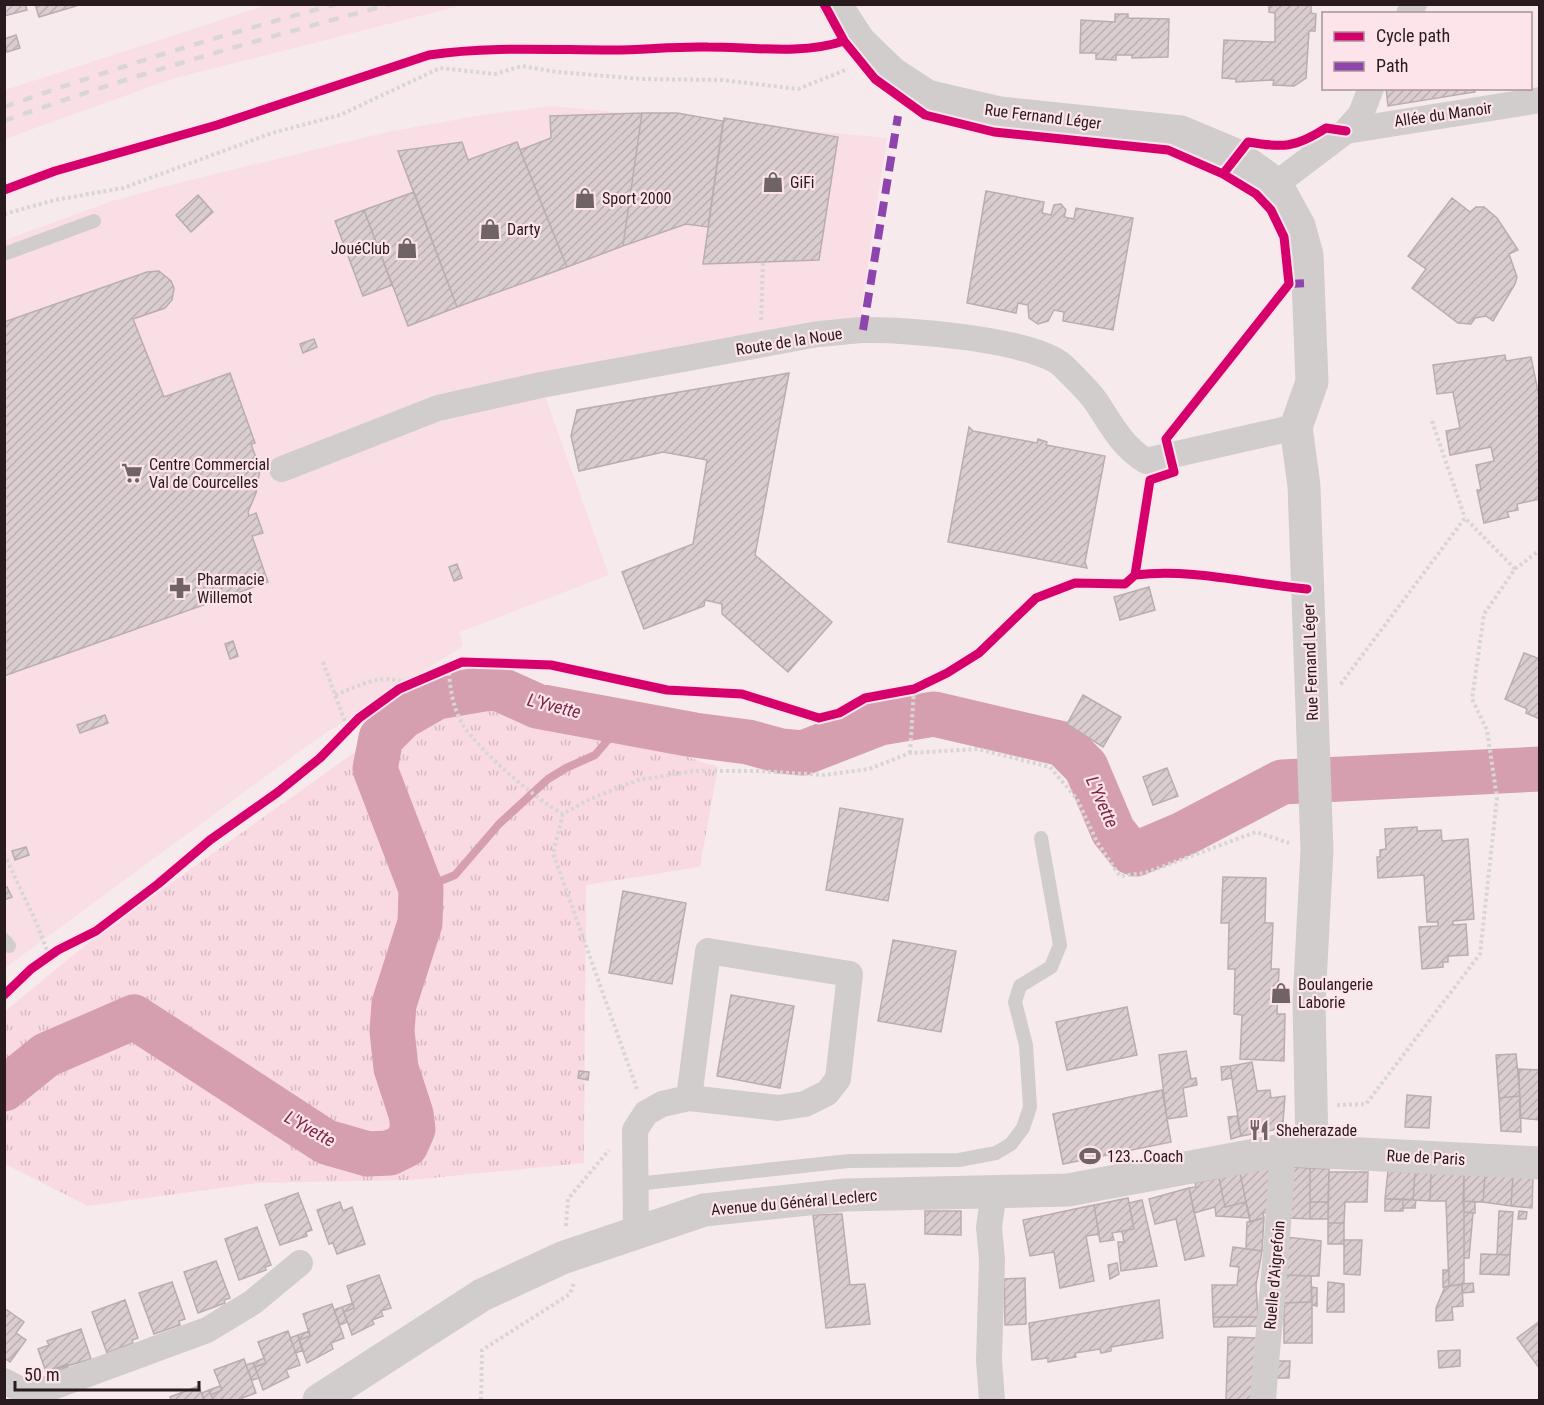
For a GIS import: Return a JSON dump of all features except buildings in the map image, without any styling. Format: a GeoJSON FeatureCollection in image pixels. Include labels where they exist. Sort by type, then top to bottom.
{"type":"FeatureCollection","features":[{"type":"Feature","properties":{"kind":"street","name":"Rue Fernand Léger"},"geometry":{"type":"LineString","coordinates":[[835,4],[859,41],[892,73],[927,96],[1000,113],[1181,132],[1236,155],[1276,184],[1299,226],[1307,255],[1312,382],[1296,428],[1304,486],[1316,859],[1309,1002],[1310,1106],[1297,1150]]}},
{"type":"Feature","properties":{"kind":"street"},"geometry":{"type":"LineString","coordinates":[[1276,184],[1346,131],[1361,114],[1370,90]]}},
{"type":"Feature","properties":{"kind":"street","name":"Allée du Manoir"},"geometry":{"type":"LineString","coordinates":[[1346,131],[1539,100]]}},
{"type":"Feature","properties":{"kind":"street","name":"Route de la Noue"},"geometry":{"type":"LineString","coordinates":[[282,469],[438,408],[541,384],[818,334],[863,330],[920,333],[1020,347],[1061,364],[1096,401],[1130,451],[1146,461],[1296,428]]}},
{"type":"Feature","properties":{"kind":"street"},"geometry":{"type":"LineString","coordinates":[[636,1231],[635,1130],[646,1113],[662,1104],[689,1098],[778,1108],[805,1104],[827,1093],[838,1079],[850,975],[708,951],[689,1098]]}},
{"type":"Feature","properties":{"kind":"street","name":"Rue de Paris"},"geometry":{"type":"LineString","coordinates":[[1297,1150],[1539,1163]]}},
{"type":"Feature","properties":{"kind":"street","name":"Avenue du Général Leclerc"},"geometry":{"type":"LineString","coordinates":[[319,1401],[482,1295],[562,1258],[636,1231],[704,1210],[844,1195],[1068,1190],[1297,1150]]}},
{"type":"Feature","properties":{"kind":"street","name":"Ruelle d'Aigrefoin"},"geometry":{"type":"LineString","coordinates":[[1263,1401],[1270,1300],[1279,1237],[1297,1150]]}},
{"type":"Feature","properties":{"kind":"street"},"geometry":{"type":"LineString","coordinates":[[992,1401],[989,1360],[992,1260],[989,1227],[994,1192]]}},
{"type":"Feature","properties":{"kind":"street"},"geometry":{"type":"LineString","coordinates":[[4,1381],[23,1391],[47,1389],[207,1330],[253,1302],[300,1263]]}},
{"type":"Feature","properties":{"kind":"lane"},"geometry":{"type":"LineString","coordinates":[[4,254],[94,221]]}},
{"type":"Feature","properties":{"kind":"lane"},"geometry":{"type":"LineString","coordinates":[[636,1184],[849,1161],[959,1160],[996,1153],[1011,1143],[1023,1128],[1030,1107],[1026,1045],[1015,1002],[1020,986],[1051,967],[1060,945],[1041,838]]}},
{"type":"Feature","properties":{"kind":"path"},"geometry":{"type":"LineString","coordinates":[[4,214],[55,200],[123,188],[272,133],[340,115],[440,68],[495,74],[522,66],[557,72],[641,79],[722,80],[798,89],[852,67]]}},
{"type":"Feature","properties":{"kind":"path"},"geometry":{"type":"LineString","coordinates":[[761,344],[763,262]]}},
{"type":"Feature","properties":{"kind":"path"},"geometry":{"type":"LineString","coordinates":[[1432,421],[1466,518],[1515,569]]}},
{"type":"Feature","properties":{"kind":"path"},"geometry":{"type":"LineString","coordinates":[[1313,737],[1466,518]]}},
{"type":"Feature","properties":{"kind":"path"},"geometry":{"type":"LineString","coordinates":[[1310,1106],[1366,1104],[1480,954],[1497,798],[1487,730],[1472,699],[1484,614],[1515,569],[1539,550]]}},
{"type":"Feature","properties":{"kind":"path"},"geometry":{"type":"LineString","coordinates":[[323,662],[348,730]]}},
{"type":"Feature","properties":{"kind":"path"},"geometry":{"type":"LineString","coordinates":[[449,667],[449,683],[463,724],[541,802],[563,814]]}},
{"type":"Feature","properties":{"kind":"path"},"geometry":{"type":"LineString","coordinates":[[335,695],[372,681],[393,677],[409,684]]}},
{"type":"Feature","properties":{"kind":"path"},"geometry":{"type":"LineString","coordinates":[[910,753],[914,688]]}},
{"type":"Feature","properties":{"kind":"path"},"geometry":{"type":"LineString","coordinates":[[637,1090],[553,853],[563,814],[588,800],[638,780],[694,771],[758,771],[824,775],[869,770],[910,753],[978,749],[1050,767],[1077,799],[1097,842],[1120,876],[1145,873],[1256,832],[1287,841],[1316,859]]}},
{"type":"Feature","properties":{"kind":"path"},"geometry":{"type":"LineString","coordinates":[[4,854],[38,924],[49,956]]}},
{"type":"Feature","properties":{"kind":"path"},"geometry":{"type":"LineString","coordinates":[[566,1233],[568,1199],[612,1147]]}},
{"type":"Feature","properties":{"kind":"path"},"geometry":{"type":"LineString","coordinates":[[481,1401],[482,1350],[570,1294],[577,1274]]}},
{"type":"Feature","properties":{"kind":"shaded area"},"geometry":{"type":"Polygon","coordinates":[[[267,5],[463,5],[172,79],[5,139],[5,90],[267,5]]]}},
{"type":"Feature","properties":{"kind":"shaded area"},"geometry":{"type":"Polygon","coordinates":[[[552,106],[887,138],[859,324],[541,385],[609,575],[460,632],[463,646],[318,738],[5,968],[5,240],[112,201],[174,184],[387,132],[487,114],[552,106]]]}},
{"type":"Feature","properties":{"kind":"green space"},"geometry":{"type":"Polygon","coordinates":[[[508,699],[718,767],[700,867],[586,885],[584,1163],[410,1180],[258,1183],[88,1206],[5,1164],[4,1012],[94,938],[390,727],[508,699]]]}},
{"type":"Feature","properties":{"kind":"waterway","name":"L'Yvette"},"geometry":{"type":"LineString","coordinates":[[4,1089],[46,1055],[134,1017],[326,1142],[368,1154],[390,1153],[406,1145],[413,1129],[411,1114],[396,1068],[392,1031],[394,1004],[420,923],[421,889],[375,769],[381,738],[402,717],[437,697],[495,687],[537,706],[694,735],[748,742],[781,751],[803,753],[880,723],[934,714],[1063,744],[1086,767],[1113,831],[1129,851],[1136,854],[1183,834],[1282,782],[1540,769]]}},
{"type":"Feature","properties":{"kind":"waterway"},"geometry":{"type":"LineString","coordinates":[[421,889],[455,875],[499,824],[548,779],[595,755],[608,740],[614,721]]}},
{"type":"Feature","properties":{"kind":"railway"},"geometry":{"type":"LineString","coordinates":[[4,107],[170,52],[337,4]]}},
{"type":"Feature","properties":{"kind":"railway"},"geometry":{"type":"LineString","coordinates":[[4,121],[148,73],[391,4]]}},
{"type":"Feature","properties":{"kind":"marked path"},"geometry":{"type":"LineString","coordinates":[[863,330],[898,116]]}},
{"type":"Feature","properties":{"kind":"marked path"},"geometry":{"type":"LineString","coordinates":[[1289,284],[1308,283]]}},
{"type":"Feature","properties":{"kind":"cycle path"},"geometry":{"type":"LineString","coordinates":[[4,995],[31,969],[58,950],[96,931],[158,884],[210,840],[278,792],[320,758],[359,718],[399,689],[462,662],[551,665],[667,690],[742,694],[819,718],[839,713],[865,698],[914,689],[947,673],[979,653],[1036,598],[1075,583],[1125,584],[1135,575],[1150,480],[1174,472],[1166,439],[1289,284],[1284,237],[1271,210],[1256,194],[1223,174],[1168,150],[994,132],[925,115],[875,79],[844,41],[824,4]]}},
{"type":"Feature","properties":{"kind":"cycle path"},"geometry":{"type":"LineString","coordinates":[[4,190],[55,171],[217,125],[429,55],[497,49],[612,50],[696,47],[794,49],[844,41]]}},
{"type":"Feature","properties":{"kind":"cycle path"},"geometry":{"type":"LineString","coordinates":[[1223,174],[1248,142],[1288,145],[1306,139],[1326,128],[1346,131]]}},
{"type":"Feature","properties":{"kind":"cycle path"},"geometry":{"type":"LineString","coordinates":[[1135,575],[1156,573],[1199,575],[1307,589]]}},
{"type":"Feature","properties":{"kind":"place","name":"GiFi"},"geometry":{"type":"Point","coordinates":[773,182]}},
{"type":"Feature","properties":{"kind":"place","name":"Sport 2000"},"geometry":{"type":"Point","coordinates":[585,198]}},
{"type":"Feature","properties":{"kind":"place","name":"Darty"},"geometry":{"type":"Point","coordinates":[490,229]}},
{"type":"Feature","properties":{"kind":"place","name":"JouéClub"},"geometry":{"type":"Point","coordinates":[407,248]}},
{"type":"Feature","properties":{"kind":"place","name":"Centre Commercial Val de Courcelles"},"geometry":{"type":"Point","coordinates":[132,473]}},
{"type":"Feature","properties":{"kind":"place","name":"Pharmacie Willemot"},"geometry":{"type":"Point","coordinates":[180,588]}},
{"type":"Feature","properties":{"kind":"place","name":"Boulangerie Laborie"},"geometry":{"type":"Point","coordinates":[1281,993]}},
{"type":"Feature","properties":{"kind":"place","name":"Sheherazade"},"geometry":{"type":"Point","coordinates":[1259,1130]}},
{"type":"Feature","properties":{"kind":"place","name":"123...Coach"},"geometry":{"type":"Point","coordinates":[1090,1156]}}]}
